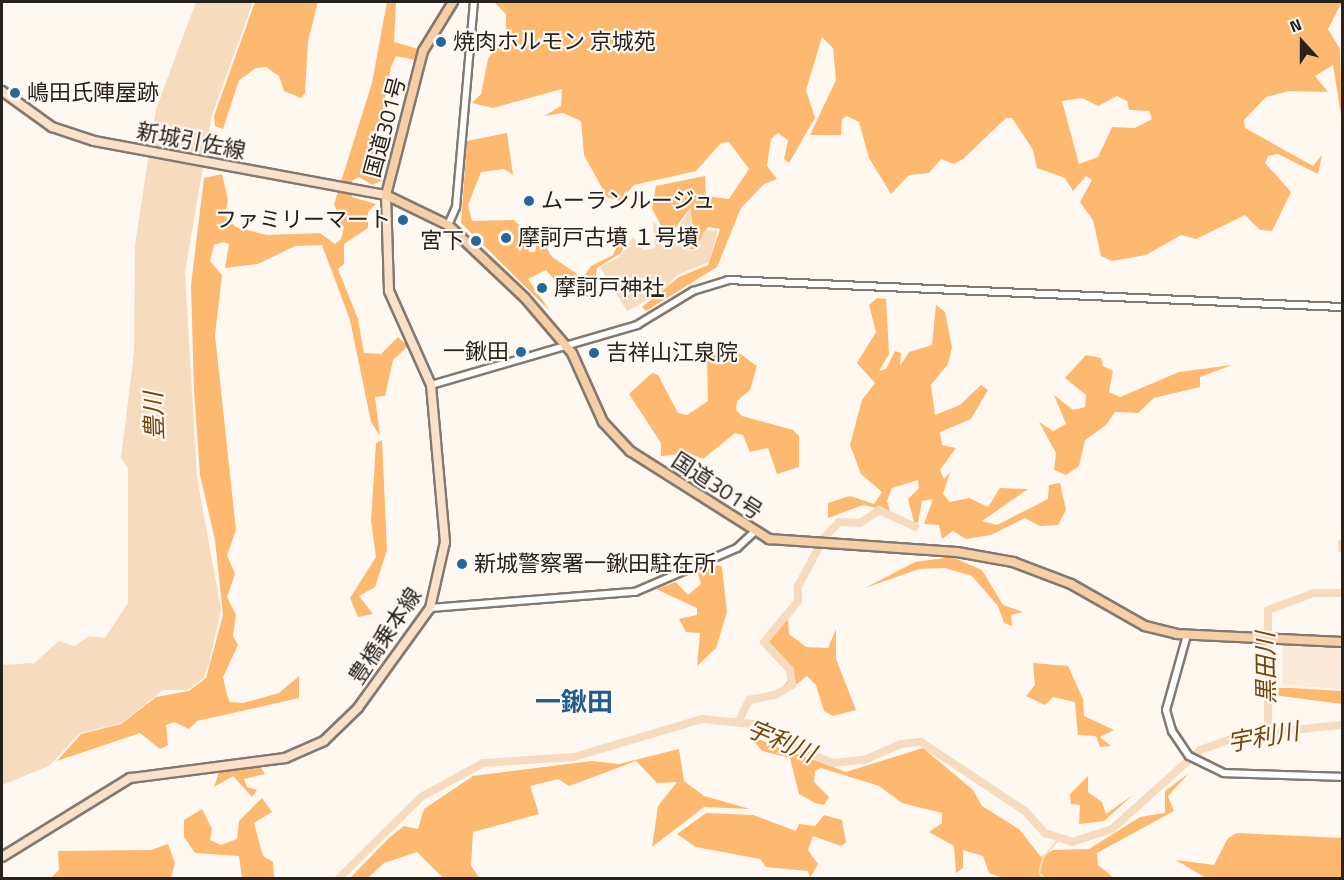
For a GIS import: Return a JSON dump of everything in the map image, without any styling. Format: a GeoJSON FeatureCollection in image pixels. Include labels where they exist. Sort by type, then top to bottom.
{"type":"FeatureCollection","features":[{"type":"Feature","properties":{"kind":"highway","name":"国道301号"},"geometry":{"type":"LineString","coordinates":[[453,2],[423,51],[386,195],[448,225],[566,343],[616,439],[753,533],[778,540],[957,552],[1004,560],[1071,584],[1145,626],[1187,635],[1342,642]]}},
{"type":"Feature","properties":{"kind":"main road","name":"新城引佐線"},"geometry":{"type":"LineString","coordinates":[[2,91],[52,127],[133,148],[386,195]]}},
{"type":"Feature","properties":{"kind":"main road","name":"豊橋乗本線"},"geometry":{"type":"LineString","coordinates":[[2,857],[130,778],[285,758],[324,741],[358,708],[430,608],[445,542],[431,385],[389,291],[386,195]]}},
{"type":"Feature","properties":{"kind":"street"},"geometry":{"type":"LineString","coordinates":[[448,225],[456,207],[474,2]]}},
{"type":"Feature","properties":{"kind":"street"},"geometry":{"type":"LineString","coordinates":[[431,385],[566,343],[637,325],[705,286],[742,279],[1342,307]]}},
{"type":"Feature","properties":{"kind":"street"},"geometry":{"type":"LineString","coordinates":[[430,608],[635,592],[737,548],[753,533]]}},
{"type":"Feature","properties":{"kind":"street"},"geometry":{"type":"LineString","coordinates":[[1187,635],[1167,698],[1168,720],[1182,749],[1200,764],[1224,773],[1342,777]]}},
{"type":"Feature","properties":{"kind":"shaded area"},"geometry":{"type":"Polygon","coordinates":[[[255,2],[318,2],[308,41],[305,93],[301,98],[284,91],[279,76],[266,67],[256,68],[239,80],[223,129],[215,126],[214,116],[255,2]]]}},
{"type":"Feature","properties":{"kind":"shaded area"},"geometry":{"type":"Polygon","coordinates":[[[387,2],[396,2],[394,42],[418,49],[415,60],[396,56],[391,67],[370,175],[374,178],[382,165],[383,180],[372,185],[359,177],[352,181],[352,197],[376,204],[368,212],[368,228],[344,244],[344,264],[338,269],[358,319],[364,353],[381,354],[398,337],[408,346],[393,360],[385,396],[375,397],[380,436],[371,422],[350,320],[322,245],[295,246],[258,264],[225,268],[229,244],[223,242],[214,245],[210,261],[222,275],[215,335],[236,530],[227,555],[235,574],[227,597],[236,615],[233,636],[238,645],[223,677],[230,702],[243,703],[279,693],[299,676],[299,698],[197,721],[189,729],[174,722],[166,725],[168,745],[160,749],[140,733],[57,761],[81,734],[121,724],[156,697],[189,691],[206,678],[223,615],[215,540],[200,475],[194,390],[191,285],[204,178],[222,174],[228,200],[225,216],[236,227],[267,235],[320,233],[335,244],[341,239],[344,227],[335,226],[339,217],[334,204],[372,83],[387,2]]]}},
{"type":"Feature","properties":{"kind":"shaded area"},"geometry":{"type":"Polygon","coordinates":[[[494,2],[1342,2],[1328,29],[1340,49],[1342,121],[1333,65],[1315,76],[1328,92],[1289,91],[1266,97],[1244,120],[1245,128],[1313,166],[1322,155],[1318,174],[1278,154],[1268,156],[1265,163],[1291,192],[1272,231],[1260,230],[1245,215],[1196,239],[1181,235],[1146,255],[1112,261],[1101,256],[1093,220],[1080,202],[1092,180],[1086,176],[1073,191],[1065,178],[1037,168],[1033,150],[1012,118],[1006,118],[963,159],[954,164],[941,159],[929,173],[909,175],[891,194],[869,158],[859,122],[847,116],[842,119],[841,135],[810,135],[836,80],[833,48],[822,37],[806,90],[815,118],[789,163],[784,159],[788,140],[778,133],[771,139],[767,166],[777,179],[764,184],[741,208],[717,267],[646,311],[642,307],[679,277],[708,265],[720,229],[708,227],[695,249],[689,250],[695,241],[690,208],[668,238],[652,209],[656,186],[705,176],[706,196],[729,199],[749,169],[729,142],[721,143],[696,171],[634,185],[620,201],[607,197],[584,155],[581,121],[563,113],[544,116],[561,106],[562,89],[493,108],[472,103],[481,94],[488,59],[506,32],[506,14],[494,2]],[[1117,96],[1098,106],[1082,98],[1062,101],[1079,164],[1098,157],[1112,127],[1135,128],[1152,119],[1149,111],[1129,110],[1127,101],[1117,96]]]}},
{"type":"Feature","properties":{"kind":"shaded area"},"geometry":{"type":"Polygon","coordinates":[[[507,133],[513,175],[504,169],[481,172],[468,205],[472,221],[514,220],[527,232],[529,252],[535,252],[537,241],[546,233],[543,242],[552,257],[583,278],[591,266],[613,255],[621,237],[627,241],[621,253],[597,268],[594,290],[588,297],[568,295],[546,270],[528,279],[550,311],[461,223],[467,141],[507,133]]]}},
{"type":"Feature","properties":{"kind":"shaded area"},"geometry":{"type":"Polygon","coordinates":[[[877,298],[886,299],[889,354],[879,371],[886,369],[895,351],[901,353],[900,366],[909,352],[932,345],[936,305],[945,312],[952,347],[948,364],[931,385],[935,415],[960,405],[981,385],[988,390],[971,419],[940,432],[942,445],[956,448],[940,470],[944,479],[950,472],[943,494],[950,502],[969,498],[988,507],[1000,488],[1028,489],[982,521],[997,525],[1048,499],[1049,485],[1060,483],[1066,510],[1058,525],[1040,526],[1025,518],[991,535],[966,539],[953,531],[942,539],[939,525],[924,524],[933,499],[922,501],[918,523],[914,522],[908,499],[919,488],[918,480],[892,488],[887,501],[890,511],[863,505],[828,518],[828,503],[850,496],[874,504],[882,492],[861,474],[850,445],[862,400],[875,383],[857,363],[876,332],[869,305],[877,298]]]}},
{"type":"Feature","properties":{"kind":"shaded area"},"geometry":{"type":"Polygon","coordinates":[[[729,346],[757,366],[750,390],[737,401],[736,410],[742,416],[793,430],[799,436],[799,467],[777,474],[768,448],[750,452],[743,435],[735,433],[703,459],[689,453],[661,456],[661,443],[629,394],[652,373],[658,375],[678,413],[687,415],[708,401],[707,359],[729,346]]]}},
{"type":"Feature","properties":{"kind":"shaded area"},"geometry":{"type":"Polygon","coordinates":[[[1086,355],[1101,358],[1103,366],[1113,371],[1109,392],[1120,397],[1179,372],[1232,365],[1200,377],[1200,387],[1154,398],[1138,413],[1115,412],[1106,425],[1085,440],[1079,466],[1066,475],[1054,470],[1056,453],[1039,422],[1053,431],[1066,424],[1054,395],[1073,410],[1085,407],[1086,395],[1065,378],[1086,355]]]}},
{"type":"Feature","properties":{"kind":"shaded area"},"geometry":{"type":"Polygon","coordinates":[[[382,440],[387,550],[375,587],[359,596],[373,614],[358,617],[350,598],[376,557],[371,521],[376,443],[382,440]]]}},
{"type":"Feature","properties":{"kind":"shaded area"},"geometry":{"type":"Polygon","coordinates":[[[952,557],[982,570],[1003,605],[1023,612],[1011,615],[1012,626],[1004,623],[998,606],[972,576],[945,568],[919,569],[865,588],[915,562],[952,557]]]}},
{"type":"Feature","properties":{"kind":"shaded area"},"geometry":{"type":"Polygon","coordinates":[[[718,565],[722,567],[727,612],[716,648],[697,666],[700,633],[686,632],[679,619],[697,615],[697,608],[656,589],[676,582],[688,595],[701,584],[698,573],[718,565]]]}},
{"type":"Feature","properties":{"kind":"shaded area"},"geometry":{"type":"Polygon","coordinates":[[[788,617],[789,634],[806,647],[828,648],[836,629],[836,659],[856,710],[833,716],[824,711],[816,685],[807,676],[788,691],[778,692],[791,677],[766,643],[788,617]]]}},
{"type":"Feature","properties":{"kind":"shaded area"},"geometry":{"type":"Polygon","coordinates":[[[1283,646],[1342,647],[1342,689],[1282,685],[1283,646]]]}},
{"type":"Feature","properties":{"kind":"shaded area"},"geometry":{"type":"Polygon","coordinates":[[[1033,663],[1068,666],[1083,699],[1084,716],[1114,730],[1100,737],[1111,746],[1100,747],[1096,736],[1078,735],[1075,702],[1053,697],[1045,705],[1026,696],[1035,685],[1033,663]]]}},
{"type":"Feature","properties":{"kind":"shaded area"},"geometry":{"type":"Polygon","coordinates":[[[1277,688],[1342,691],[1342,704],[1273,695],[1277,688]]]}},
{"type":"Feature","properties":{"kind":"shaded area"},"geometry":{"type":"Polygon","coordinates":[[[750,736],[846,772],[923,748],[973,790],[982,806],[1019,829],[1041,857],[1053,850],[1089,849],[1140,817],[1165,813],[1165,791],[1189,773],[1168,796],[1174,811],[1097,853],[1098,865],[1114,878],[1003,878],[989,873],[983,856],[963,850],[963,868],[956,873],[954,846],[929,832],[942,823],[942,813],[902,803],[879,786],[821,768],[815,771],[814,782],[829,797],[824,805],[815,803],[799,794],[790,758],[762,751],[750,736]]]}},
{"type":"Feature","properties":{"kind":"shaded area"},"geometry":{"type":"Polygon","coordinates":[[[679,749],[684,781],[704,796],[750,809],[704,807],[652,847],[658,806],[677,782],[657,783],[636,761],[569,786],[558,779],[530,786],[539,814],[473,832],[471,865],[479,878],[443,878],[417,852],[384,863],[368,878],[350,878],[389,838],[404,826],[418,829],[424,809],[473,776],[592,761],[619,764],[679,749]]]}},
{"type":"Feature","properties":{"kind":"shaded area"},"geometry":{"type":"Polygon","coordinates":[[[259,765],[265,774],[244,779],[247,787],[257,790],[252,797],[233,776],[214,787],[219,772],[259,765]]]}},
{"type":"Feature","properties":{"kind":"shaded area"},"geometry":{"type":"Polygon","coordinates":[[[1088,776],[1088,792],[1102,802],[1106,814],[1133,795],[1104,821],[1079,824],[1080,805],[1071,804],[1070,794],[1088,776]]]}},
{"type":"Feature","properties":{"kind":"shaded area"},"geometry":{"type":"Polygon","coordinates":[[[262,798],[272,812],[254,823],[263,856],[273,862],[274,878],[242,878],[239,856],[195,853],[184,837],[184,820],[202,809],[212,829],[210,840],[221,845],[237,839],[239,821],[262,798]]]}},
{"type":"Feature","properties":{"kind":"shaded area"},"geometry":{"type":"Polygon","coordinates":[[[706,813],[753,815],[796,831],[799,824],[815,826],[824,815],[842,820],[846,842],[841,846],[813,836],[808,850],[818,864],[810,878],[808,871],[766,867],[760,859],[696,847],[677,834],[706,813]]]}},
{"type":"Feature","properties":{"kind":"shaded area"},"geometry":{"type":"Polygon","coordinates":[[[1237,833],[1342,838],[1342,878],[1206,878],[1176,860],[1214,865],[1228,838],[1237,833]]]}},
{"type":"Feature","properties":{"kind":"shaded area"},"geometry":{"type":"Polygon","coordinates":[[[168,844],[175,863],[171,878],[51,878],[59,870],[58,851],[151,850],[168,844]]]}},
{"type":"Feature","properties":{"kind":"water","name":"豊川"},"geometry":{"type":"Polygon","coordinates":[[[196,2],[253,2],[212,115],[185,272],[197,477],[221,609],[209,664],[204,678],[188,690],[163,690],[121,723],[80,733],[49,766],[2,785],[2,665],[34,663],[59,641],[75,646],[89,636],[105,638],[128,603],[128,468],[121,458],[134,352],[135,245],[156,109],[196,2]]]}},
{"type":"Feature","properties":{"kind":"water"},"geometry":{"type":"Polygon","coordinates":[[[690,209],[695,243],[687,251],[696,250],[704,231],[718,230],[709,262],[677,275],[662,292],[627,311],[600,267],[620,257],[633,237],[644,250],[655,248],[653,221],[671,239],[690,209]]]}},
{"type":"Feature","properties":{"kind":"waterway"},"geometry":{"type":"LineString","coordinates":[[823,539],[839,522],[860,523],[879,510],[915,527]]}},
{"type":"Feature","properties":{"kind":"waterway","name":"黒田川"},"geometry":{"type":"LineString","coordinates":[[1342,543],[1342,549]]}},
{"type":"Feature","properties":{"kind":"waterway"},"geometry":{"type":"LineString","coordinates":[[738,722],[749,700],[775,695],[792,685],[790,670],[764,642],[798,601],[798,586],[819,547]]}},
{"type":"Feature","properties":{"kind":"waterway","name":"黒田川"},"geometry":{"type":"LineString","coordinates":[[1268,732],[1268,610],[1314,593],[1342,593]]}},
{"type":"Feature","properties":{"kind":"waterway","name":"宇利川"},"geometry":{"type":"LineString","coordinates":[[339,878],[421,797],[483,763],[574,757],[702,719],[752,724],[776,740],[833,763],[864,760],[901,744],[921,742],[1025,811],[1045,833],[1072,842],[1112,829],[1200,750],[1243,735],[1342,725]]}},
{"type":"Feature","properties":{"kind":"waterway"},"geometry":{"type":"LineString","coordinates":[[1044,878],[1039,874],[1043,858],[1058,840]]}},
{"type":"Feature","properties":{"kind":"place","name":"焼肉ホルモン 京城苑"},"geometry":{"type":"Point","coordinates":[441,42]}},
{"type":"Feature","properties":{"kind":"place","name":"嶋田氏陣屋跡"},"geometry":{"type":"Point","coordinates":[15,93]}},
{"type":"Feature","properties":{"kind":"place","name":"ムーランルージュ"},"geometry":{"type":"Point","coordinates":[529,201]}},
{"type":"Feature","properties":{"kind":"place","name":"ファミリーマート"},"geometry":{"type":"Point","coordinates":[403,220]}},
{"type":"Feature","properties":{"kind":"place","name":"摩訶戸古墳 １号墳"},"geometry":{"type":"Point","coordinates":[506,238]}},
{"type":"Feature","properties":{"kind":"place","name":"宮下"},"geometry":{"type":"Point","coordinates":[476,241]}},
{"type":"Feature","properties":{"kind":"place","name":"摩訶戸神社"},"geometry":{"type":"Point","coordinates":[542,288]}},
{"type":"Feature","properties":{"kind":"place","name":"一鍬田"},"geometry":{"type":"Point","coordinates":[521,352]}},
{"type":"Feature","properties":{"kind":"place","name":"吉祥山江泉院"},"geometry":{"type":"Point","coordinates":[594,353]}},
{"type":"Feature","properties":{"kind":"place","name":"新城警察署一鍬田駐在所"},"geometry":{"type":"Point","coordinates":[462,564]}},
{"type":"Feature","properties":{"kind":"district","name":"一鍬田"},"geometry":{"type":"Point","coordinates":[574,702]}}]}
